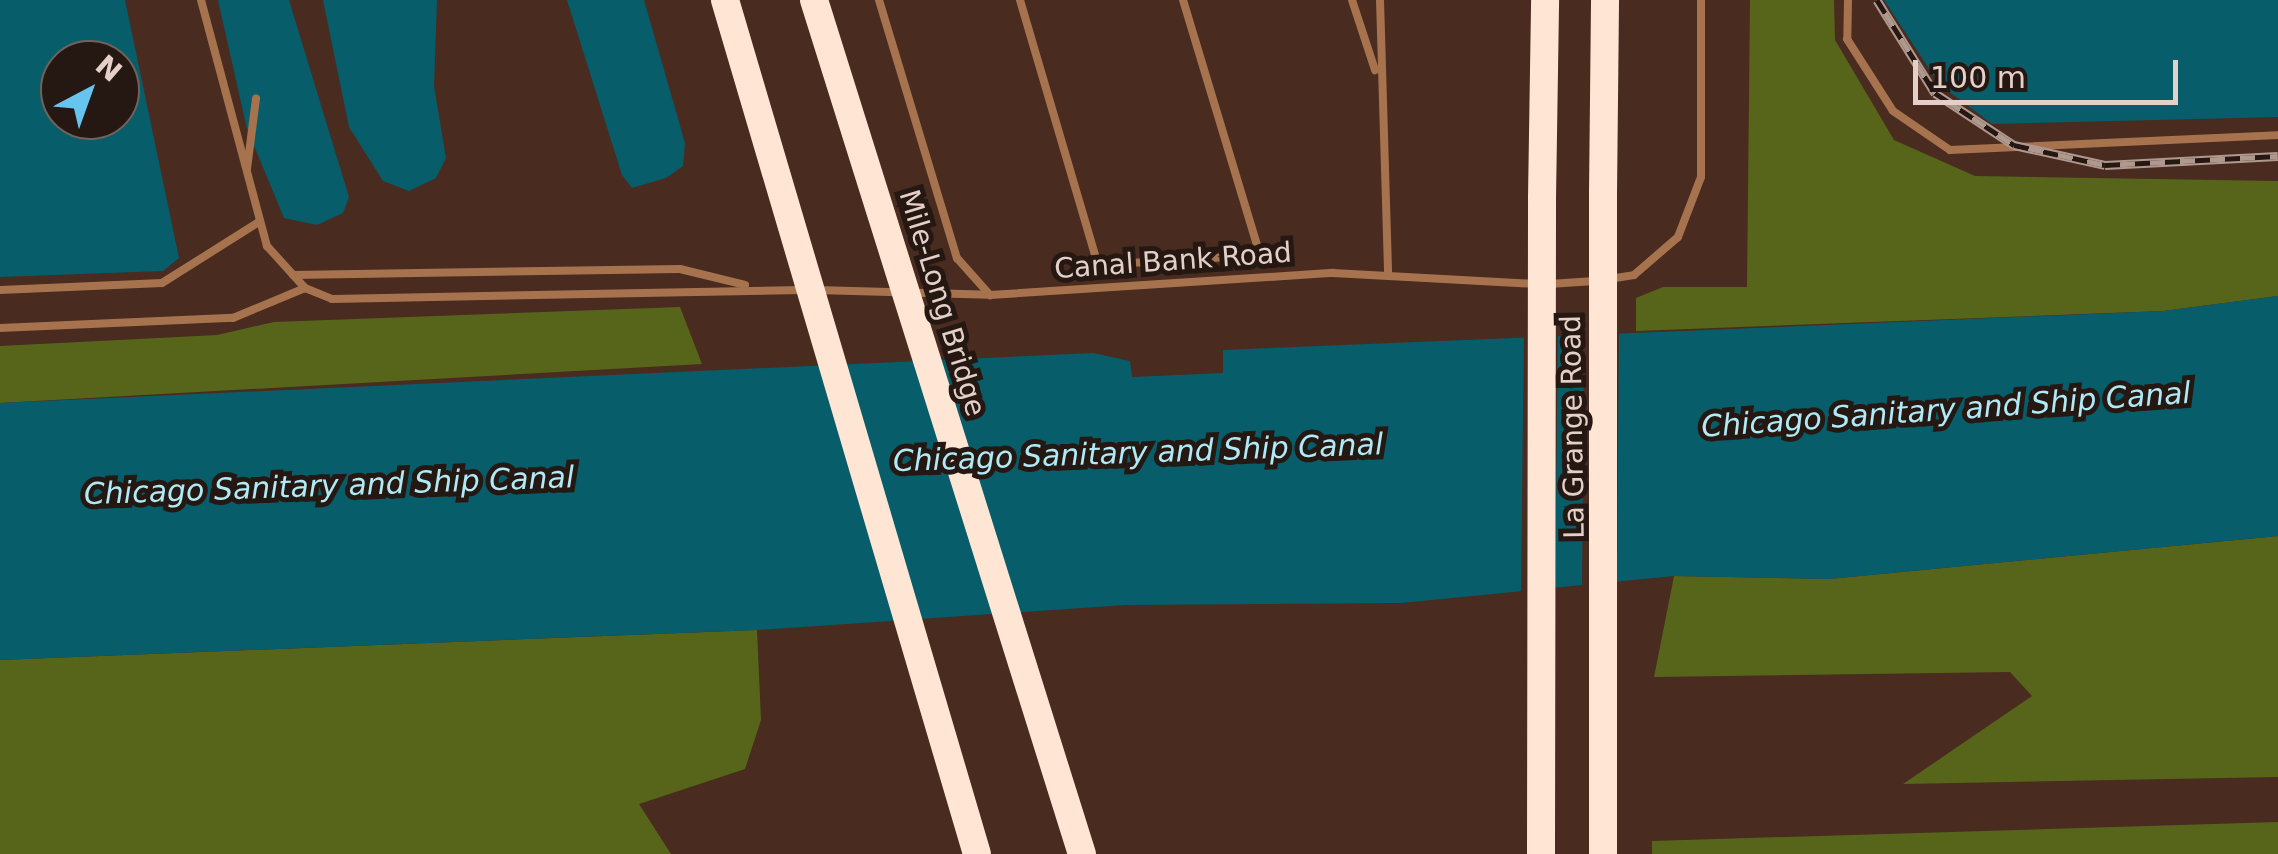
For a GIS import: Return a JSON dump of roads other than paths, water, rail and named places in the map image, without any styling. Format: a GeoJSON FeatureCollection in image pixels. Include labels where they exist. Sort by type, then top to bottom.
{"type":"FeatureCollection","features":[{"type":"Feature","properties":{"kind":"highway"},"geometry":{"type":"LineString","coordinates":[[724,0],[977,854]]}},
{"type":"Feature","properties":{"kind":"highway","name":"Mile-Long Bridge"},"geometry":{"type":"LineString","coordinates":[[814,0],[1082,854]]}},
{"type":"Feature","properties":{"kind":"highway","name":"La Grange Road"},"geometry":{"type":"LineString","coordinates":[[1541,854],[1545,0]]}},
{"type":"Feature","properties":{"kind":"highway","name":"La Grange Road"},"geometry":{"type":"LineString","coordinates":[[1603,854],[1604,0]]}},
{"type":"Feature","properties":{"kind":"lane"},"geometry":{"type":"LineString","coordinates":[[0,328],[232,318],[306,288],[259,222],[201,0]]}},
{"type":"Feature","properties":{"kind":"lane"},"geometry":{"type":"LineString","coordinates":[[878,0],[957,258],[990,295]]}},
{"type":"Feature","properties":{"kind":"lane"},"geometry":{"type":"LineString","coordinates":[[1020,0],[1098,266],[1260,255],[1182,0]]}},
{"type":"Feature","properties":{"kind":"lane"},"geometry":{"type":"LineString","coordinates":[[1352,0],[1378,79]]}},
{"type":"Feature","properties":{"kind":"lane"},"geometry":{"type":"LineString","coordinates":[[1380,0],[1378,79],[1388,275]]}},
{"type":"Feature","properties":{"kind":"lane","name":"Canal Bank Road"},"geometry":{"type":"LineString","coordinates":[[306,288],[332,299],[754,288],[990,295],[1388,275],[1449,286],[1585,283],[1649,265],[1678,237],[1701,177],[1701,0]]}},
{"type":"Feature","properties":{"kind":"lane"},"geometry":{"type":"LineString","coordinates":[[1848,0],[1847,39],[1893,111],[1950,150],[2278,135]]}},
{"type":"Feature","properties":{"kind":"lane"},"geometry":{"type":"LineString","coordinates":[[246,175],[256,99]]}},
{"type":"Feature","properties":{"kind":"lane"},"geometry":{"type":"LineString","coordinates":[[0,290],[162,283],[259,222]]}},
{"type":"Feature","properties":{"kind":"lane"},"geometry":{"type":"LineString","coordinates":[[294,275],[680,269],[754,288]]}},
{"type":"Feature","properties":{"kind":"water"},"geometry":{"type":"Polygon","coordinates":[[[0,0],[125,0],[133,40],[40,40],[40,140],[140,140],[140,72],[179,258],[163,271],[0,277],[0,0]]]}},
{"type":"Feature","properties":{"kind":"water"},"geometry":{"type":"Polygon","coordinates":[[[218,0],[289,0],[349,197],[343,213],[317,225],[284,218],[247,129],[218,0]]]}},
{"type":"Feature","properties":{"kind":"water"},"geometry":{"type":"Polygon","coordinates":[[[323,0],[437,0],[434,86],[446,158],[436,178],[409,191],[383,181],[349,127],[323,0]]]}},
{"type":"Feature","properties":{"kind":"water"},"geometry":{"type":"Polygon","coordinates":[[[567,0],[644,0],[685,143],[683,166],[666,178],[632,188],[622,175],[567,0]]]}},
{"type":"Feature","properties":{"kind":"water"},"geometry":{"type":"Polygon","coordinates":[[[1884,0],[2278,0],[2278,117],[1992,124],[1939,84],[1884,0]]]}},
{"type":"Feature","properties":{"kind":"water","name":"Chicago Sanitary and Ship Canal"},"geometry":{"type":"Polygon","coordinates":[[[2278,296],[2278,536],[1829,579],[1674,576],[1401,603],[1126,605],[757,630],[0,660],[0,403],[1093,353],[1130,361],[1132,377],[1223,373],[1223,350],[2163,311],[2278,296]]]}},
{"type":"Feature","properties":{"kind":"railway"},"geometry":{"type":"LineString","coordinates":[[1877,0],[1935,93],[2014,145],[2105,165],[2278,156]]}}]}
